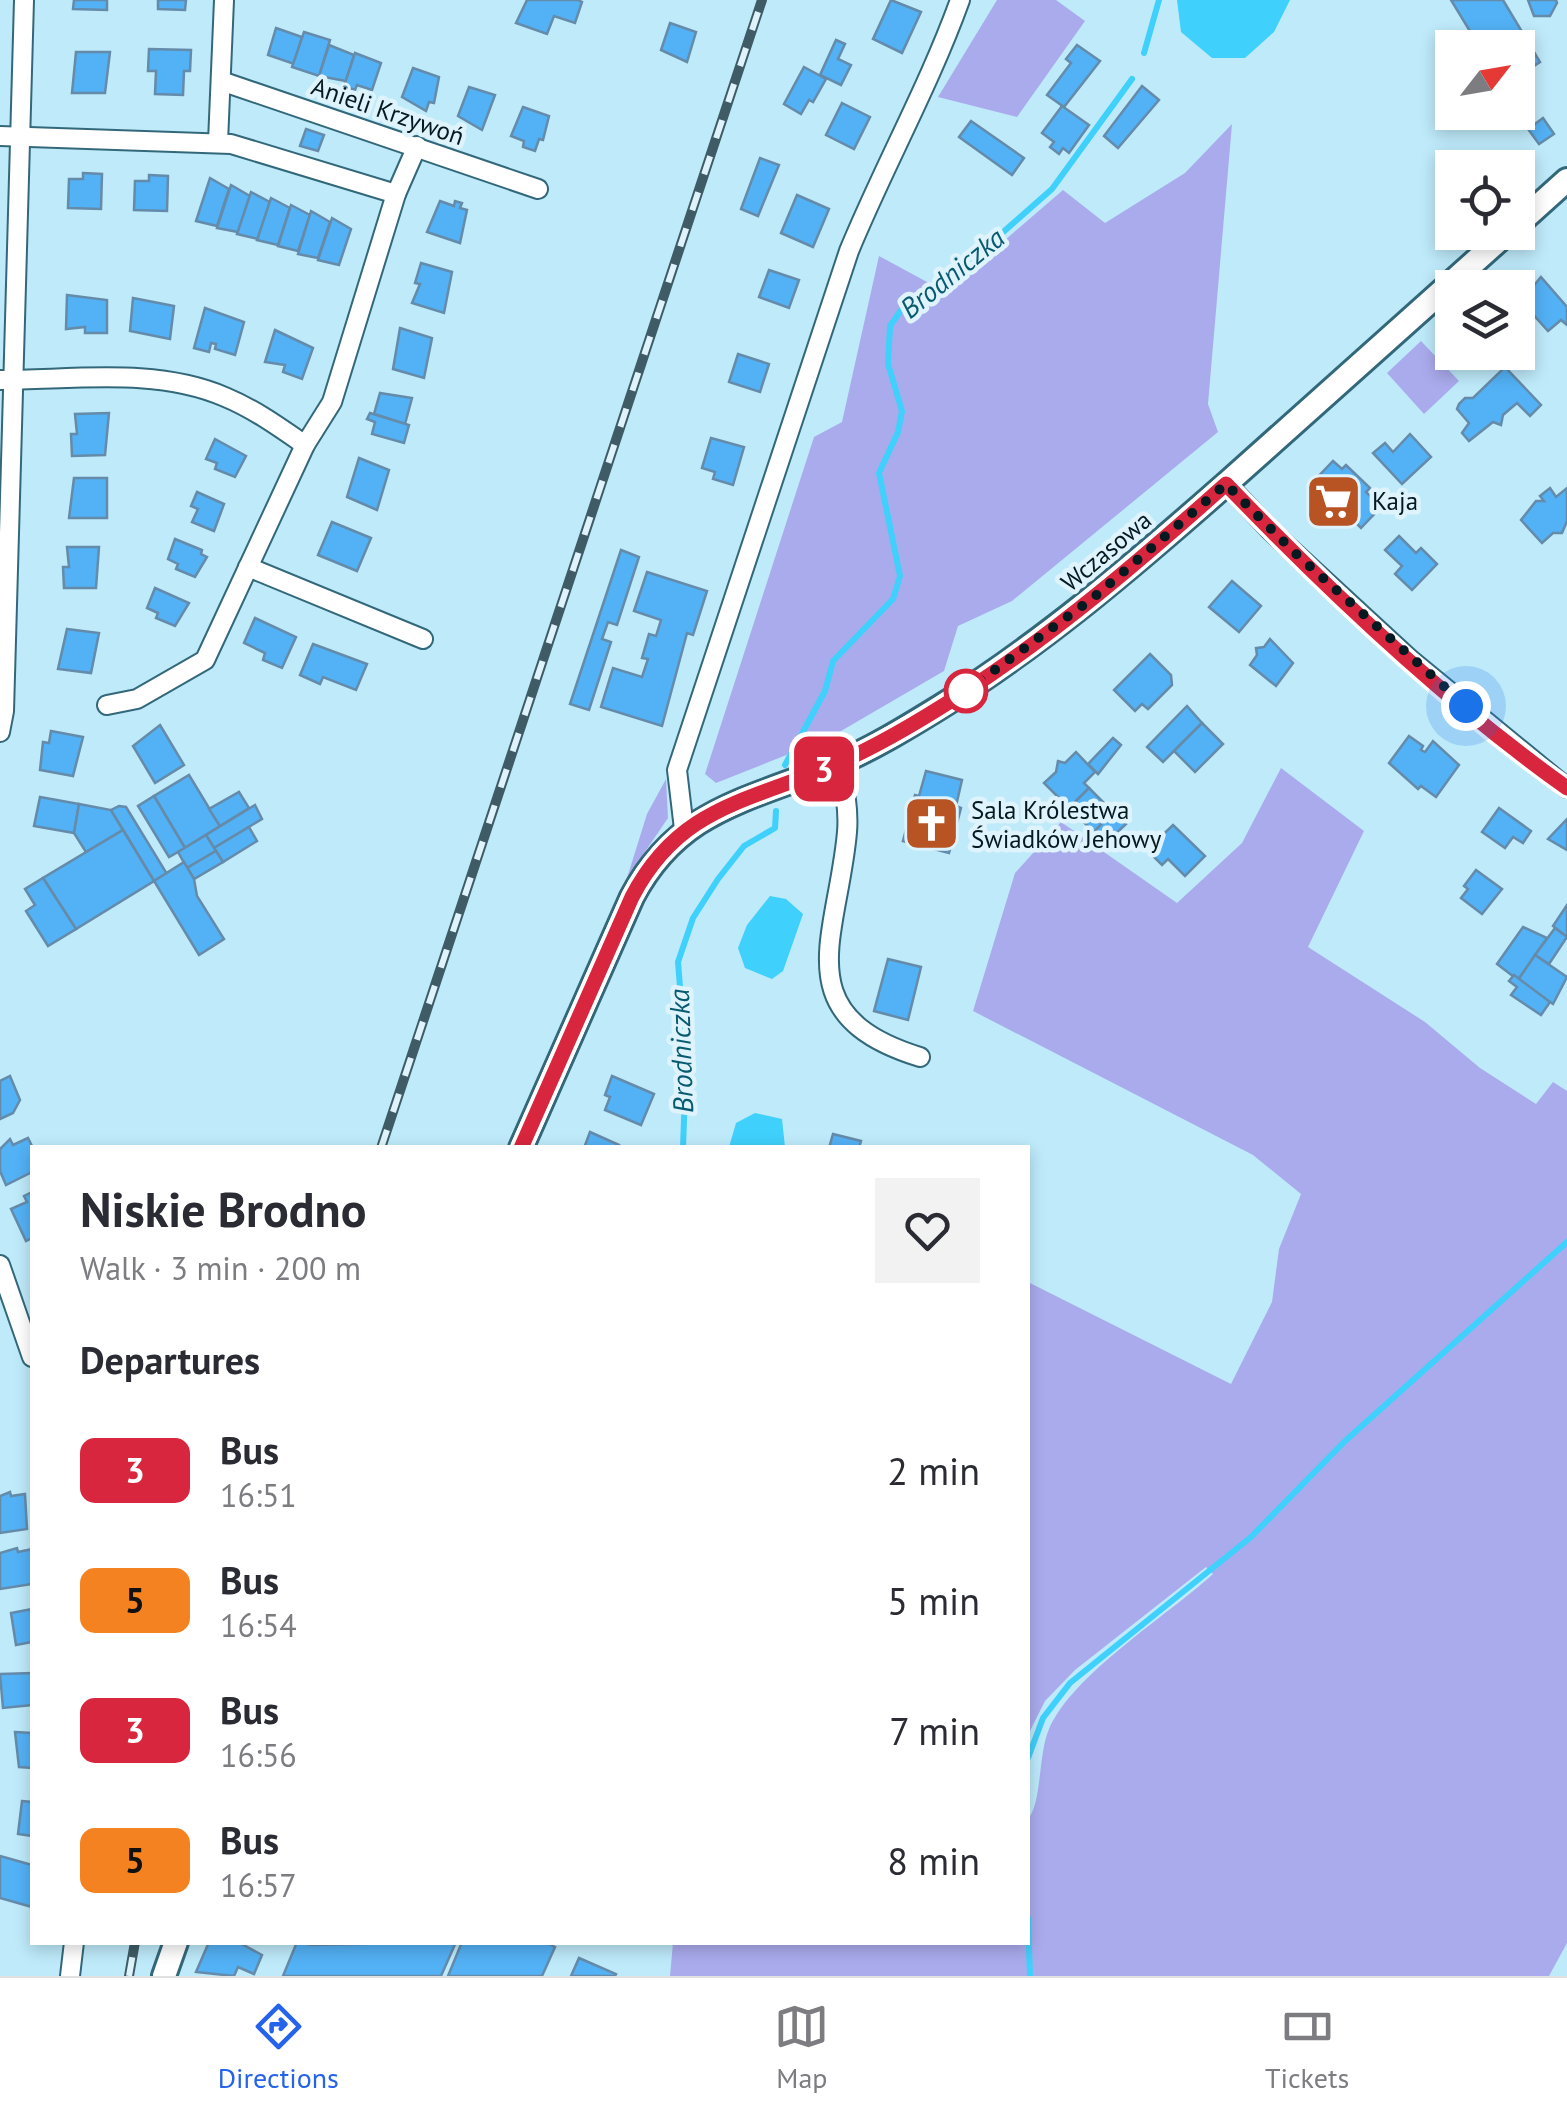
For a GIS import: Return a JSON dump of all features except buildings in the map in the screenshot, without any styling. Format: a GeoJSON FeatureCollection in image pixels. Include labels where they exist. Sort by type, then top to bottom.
{"type":"FeatureCollection","features":[{"type":"Feature","properties":{"kind":"street"},"geometry":{"type":"LineString","coordinates":[[0,732],[4,711],[6,380],[24,0]]}},
{"type":"Feature","properties":{"kind":"street"},"geometry":{"type":"LineString","coordinates":[[218,142],[224,0]]}},
{"type":"Feature","properties":{"kind":"street"},"geometry":{"type":"LineString","coordinates":[[684,829],[678,770],[849,251],[883,168],[942,51],[960,0]]}},
{"type":"Feature","properties":{"kind":"street","name":"Anieli Krzywoń"},"geometry":{"type":"LineString","coordinates":[[221,81],[538,189]]}},
{"type":"Feature","properties":{"kind":"street"},"geometry":{"type":"LineString","coordinates":[[0,136],[218,142],[396,194]]}},
{"type":"Feature","properties":{"kind":"street"},"geometry":{"type":"LineString","coordinates":[[107,705],[138,699],[205,660],[305,445],[332,402],[396,194],[417,146]]}},
{"type":"Feature","properties":{"kind":"street"},"geometry":{"type":"LineString","coordinates":[[1535,209],[1567,180]]}},
{"type":"Feature","properties":{"kind":"street","name":"Wczasowa"},"geometry":{"type":"LineString","coordinates":[[523,1145],[647,868],[684,829],[724,808],[838,764],[938,708],[1024,652],[1226,484],[1488,250]]}},
{"type":"Feature","properties":{"kind":"street"},"geometry":{"type":"LineString","coordinates":[[6,380],[88,378],[188,385],[260,414],[305,445]]}},
{"type":"Feature","properties":{"kind":"street"},"geometry":{"type":"LineString","coordinates":[[1226,484],[1411,660],[1567,788]]}},
{"type":"Feature","properties":{"kind":"street"},"geometry":{"type":"LineString","coordinates":[[248,567],[424,639]]}},
{"type":"Feature","properties":{"kind":"street"},"geometry":{"type":"LineString","coordinates":[[838,764],[847,798],[846,832],[827,952],[836,1002],[868,1036],[920,1057]]}},
{"type":"Feature","properties":{"kind":"street"},"geometry":{"type":"LineString","coordinates":[[0,1265],[30,1351]]}},
{"type":"Feature","properties":{"kind":"street"},"geometry":{"type":"LineString","coordinates":[[70,1976],[74,1945]]}},
{"type":"Feature","properties":{"kind":"street"},"geometry":{"type":"LineString","coordinates":[[164,1976],[175,1945]]}},
{"type":"Feature","properties":{"kind":"shaded area"},"geometry":{"type":"Polygon","coordinates":[[[997,0],[1056,0],[1085,21],[1017,117],[938,97],[997,0]]]}},
{"type":"Feature","properties":{"kind":"shaded area"},"geometry":{"type":"Polygon","coordinates":[[[1177,0],[1290,0],[1274,32],[1245,58],[1212,58],[1181,32],[1177,0]]]}},
{"type":"Feature","properties":{"kind":"shaded area"},"geometry":{"type":"Polygon","coordinates":[[[1232,124],[1208,404],[1218,432],[1012,601],[958,626],[944,671],[829,738],[716,783],[705,774],[814,437],[842,422],[879,256],[940,289],[983,259],[1063,190],[1105,223],[1185,173],[1232,124]]]}},
{"type":"Feature","properties":{"kind":"shaded area"},"geometry":{"type":"Polygon","coordinates":[[[1421,341],[1435,356],[1435,370],[1449,370],[1459,381],[1424,414],[1387,373],[1421,341]]]}},
{"type":"Feature","properties":{"kind":"shaded area"},"geometry":{"type":"Polygon","coordinates":[[[1281,768],[1364,831],[1308,947],[1425,1022],[1480,1068],[1536,1104],[1553,1082],[1567,1091],[1567,1943],[1549,1976],[670,1976],[673,1945],[1030,1945],[1030,1816],[1049,1729],[1061,1708],[1099,1667],[1213,1574],[1206,1567],[1075,1670],[1045,1701],[1030,1731],[1030,1283],[1231,1384],[1272,1302],[1279,1249],[1301,1194],[1253,1155],[973,1011],[1015,873],[1061,822],[1177,903],[1242,843],[1281,768]]]}},
{"type":"Feature","properties":{"kind":"shaded area"},"geometry":{"type":"Polygon","coordinates":[[[666,779],[668,818],[627,878],[647,814],[666,779]]]}},
{"type":"Feature","properties":{"kind":"shaded area"},"geometry":{"type":"Polygon","coordinates":[[[770,896],[786,899],[803,914],[783,971],[772,979],[745,968],[738,948],[747,925],[770,896]]]}},
{"type":"Feature","properties":{"kind":"shaded area"},"geometry":{"type":"Polygon","coordinates":[[[755,1113],[782,1119],[785,1145],[730,1145],[736,1123],[755,1113]]]}},
{"type":"Feature","properties":{"kind":"waterway","name":"Brodniczka"},"geometry":{"type":"LineString","coordinates":[[1144,53],[1159,0]]}},
{"type":"Feature","properties":{"kind":"waterway","name":"Brodniczka"},"geometry":{"type":"LineString","coordinates":[[785,765],[825,691],[833,661],[893,599],[900,576],[879,473],[898,432],[902,411],[888,364],[890,326],[906,303],[985,248],[1052,189],[1132,79]]}},
{"type":"Feature","properties":{"kind":"waterway","name":"Brodniczka"},"geometry":{"type":"LineString","coordinates":[[683,1145],[686,1062],[678,962],[693,918],[718,879],[744,846],[775,828],[776,811]]}},
{"type":"Feature","properties":{"kind":"waterway"},"geometry":{"type":"LineString","coordinates":[[1030,1753],[1043,1718],[1070,1683],[1251,1537],[1345,1441],[1567,1242]]}},
{"type":"Feature","properties":{"kind":"waterway"},"geometry":{"type":"LineString","coordinates":[[1029,1945],[1030,1976]]}},
{"type":"Feature","properties":{"kind":"railway"},"geometry":{"type":"LineString","coordinates":[[382,1145],[762,0]]}},
{"type":"Feature","properties":{"kind":"railway"},"geometry":{"type":"LineString","coordinates":[[129,1976],[134,1945]]}},
{"type":"Feature","properties":{"kind":"bus line","name":"3"},"geometry":{"type":"LineString","coordinates":[[522,1145],[632,897],[647,868],[684,829],[724,808],[838,764],[966,691],[1093,598],[1226,484],[1411,660],[1567,788]]}},
{"type":"Feature","properties":{"kind":"place","name":"Kaja"},"geometry":{"type":"Point","coordinates":[1333,501]}},
{"type":"Feature","properties":{"kind":"place","name":"Sala Królestwa Świadków Jehowy"},"geometry":{"type":"Point","coordinates":[932,824]}},
{"type":"Feature","properties":{"kind":"route"},"geometry":{"type":"LineString","coordinates":[[966,691],[1093,598],[1226,484],[1294,552],[1466,706]]}}]}
